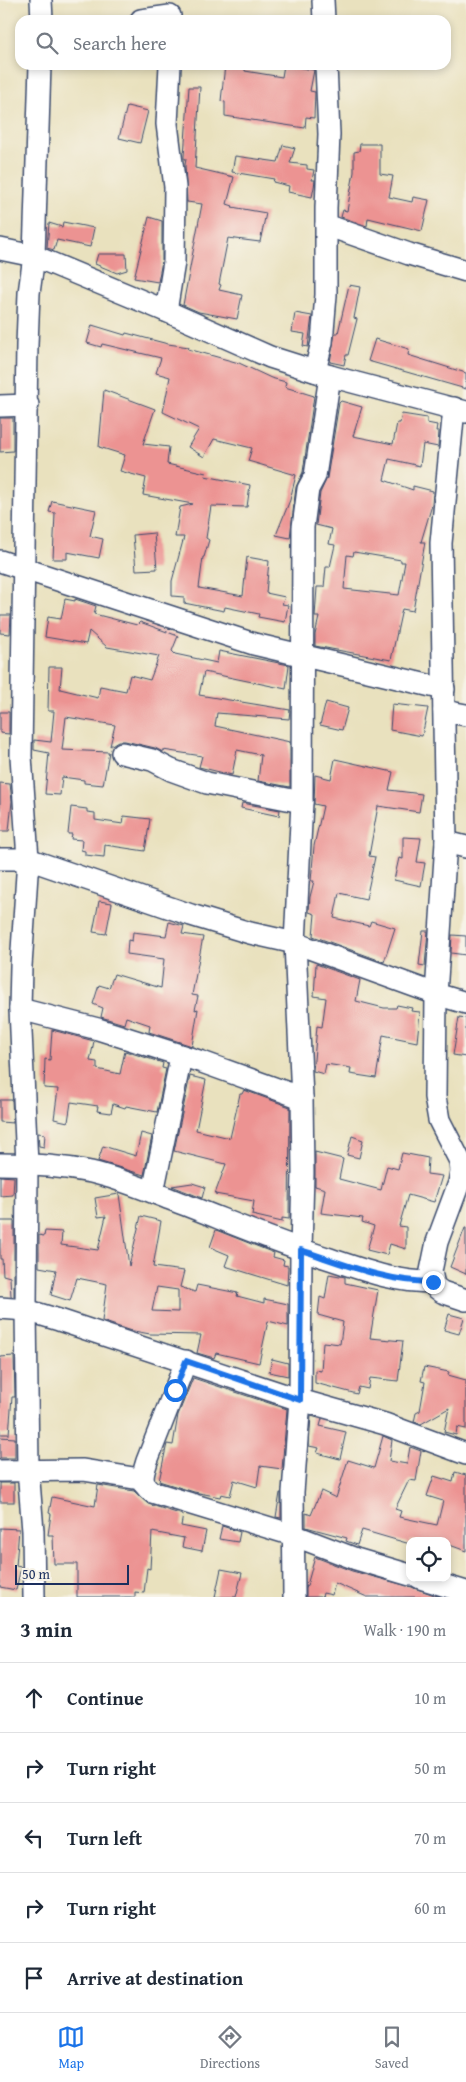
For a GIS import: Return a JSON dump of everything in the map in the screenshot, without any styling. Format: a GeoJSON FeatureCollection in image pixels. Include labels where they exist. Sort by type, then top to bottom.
{"type":"FeatureCollection","features":[{"type":"Feature","properties":{"kind":"street"},"geometry":{"type":"LineString","coordinates":[[41,0],[42,15]]}},
{"type":"Feature","properties":{"kind":"street"},"geometry":{"type":"LineString","coordinates":[[323,0],[324,15]]}},
{"type":"Feature","properties":{"kind":"street"},"geometry":{"type":"LineString","coordinates":[[34,1597],[33,1531],[28,1469],[27,1164],[20,1009],[28,859],[21,756],[28,328],[34,256],[40,70]]}},
{"type":"Feature","properties":{"kind":"street"},"geometry":{"type":"LineString","coordinates":[[166,311],[174,262],[175,187],[167,124],[170,70]]}},
{"type":"Feature","properties":{"kind":"street"},"geometry":{"type":"LineString","coordinates":[[294,1597],[293,1492],[300,1400],[303,1173],[302,1098],[295,944],[302,802],[303,527],[308,490],[315,476],[326,296],[329,134],[326,70]]}},
{"type":"Feature","properties":{"kind":"street"},"geometry":{"type":"LineString","coordinates":[[326,226],[466,271]]}},
{"type":"Feature","properties":{"kind":"street"},"geometry":{"type":"LineString","coordinates":[[0,249],[34,256],[270,357],[460,410],[441,543],[444,710],[456,844],[436,994],[435,1097],[439,1120],[458,1142],[461,1171],[459,1183],[437,1242],[431,1271],[434,1286],[442,1292],[466,1300]]}},
{"type":"Feature","properties":{"kind":"street"},"geometry":{"type":"LineString","coordinates":[[0,406],[28,404]]}},
{"type":"Feature","properties":{"kind":"street"},"geometry":{"type":"LineString","coordinates":[[0,560],[254,644],[444,689]]}},
{"type":"Feature","properties":{"kind":"street"},"geometry":{"type":"LineString","coordinates":[[444,710],[466,716]]}},
{"type":"Feature","properties":{"kind":"street"},"geometry":{"type":"LineString","coordinates":[[122,753],[152,760],[171,770],[207,783],[302,802]]}},
{"type":"Feature","properties":{"kind":"street"},"geometry":{"type":"LineString","coordinates":[[0,859],[28,859],[191,915],[295,944],[466,1003]]}},
{"type":"Feature","properties":{"kind":"street"},"geometry":{"type":"LineString","coordinates":[[20,1009],[98,1029],[181,1057],[202,1062],[302,1098]]}},
{"type":"Feature","properties":{"kind":"street"},"geometry":{"type":"LineString","coordinates":[[153,1192],[181,1057]]}},
{"type":"Feature","properties":{"kind":"street"},"geometry":{"type":"LineString","coordinates":[[0,1164],[27,1164],[92,1172],[153,1192],[301,1250],[385,1277],[418,1282],[433,1282]]}},
{"type":"Feature","properties":{"kind":"street"},"geometry":{"type":"LineString","coordinates":[[0,1308],[26,1310],[300,1400],[384,1424],[466,1454]]}},
{"type":"Feature","properties":{"kind":"street"},"geometry":{"type":"LineString","coordinates":[[143,1483],[143,1474],[147,1461],[186,1361]]}},
{"type":"Feature","properties":{"kind":"street"},"geometry":{"type":"LineString","coordinates":[[0,1471],[28,1469],[83,1470],[140,1479],[152,1492],[293,1535],[356,1559],[406,1574]]}},
{"type":"Feature","properties":{"kind":"street"},"geometry":{"type":"LineString","coordinates":[[433,1582],[466,1592]]}},
{"type":"Feature","properties":{"kind":"building"},"geometry":{"type":"Polygon","coordinates":[[[224,70],[245,70],[282,77],[283,70],[314,70],[310,91],[315,92],[314,118],[306,117],[305,128],[225,116],[225,102],[221,101],[224,70]]]}},
{"type":"Feature","properties":{"kind":"building"},"geometry":{"type":"Polygon","coordinates":[[[189,87],[200,87],[195,168],[234,177],[227,204],[232,207],[266,213],[260,242],[228,238],[219,290],[242,295],[237,319],[199,312],[183,305],[202,204],[187,202],[186,159],[184,159],[184,156],[189,87]]]}},
{"type":"Feature","properties":{"kind":"building"},"geometry":{"type":"Polygon","coordinates":[[[127,106],[148,111],[140,143],[119,138],[127,106]]]}},
{"type":"Feature","properties":{"kind":"building"},"geometry":{"type":"Polygon","coordinates":[[[360,144],[380,144],[380,174],[393,176],[389,197],[412,202],[413,197],[429,200],[422,231],[368,218],[367,226],[341,217],[343,210],[347,211],[354,172],[354,152],[359,151],[360,144]]]}},
{"type":"Feature","properties":{"kind":"building"},"geometry":{"type":"Polygon","coordinates":[[[283,145],[295,148],[290,163],[307,165],[307,169],[314,170],[312,180],[315,180],[312,197],[288,192],[289,186],[273,182],[274,179],[232,172],[235,156],[278,162],[283,145]]]}},
{"type":"Feature","properties":{"kind":"building"},"geometry":{"type":"Polygon","coordinates":[[[149,217],[162,221],[162,261],[158,282],[134,278],[149,217]]]}},
{"type":"Feature","properties":{"kind":"building"},"geometry":{"type":"Polygon","coordinates":[[[63,222],[94,228],[90,247],[57,240],[54,250],[47,248],[49,223],[62,227],[63,222]]]}},
{"type":"Feature","properties":{"kind":"building"},"geometry":{"type":"Polygon","coordinates":[[[98,254],[126,254],[127,270],[117,273],[95,264],[98,254]]]}},
{"type":"Feature","properties":{"kind":"building"},"geometry":{"type":"Polygon","coordinates":[[[349,285],[360,287],[354,318],[357,319],[344,365],[330,362],[335,333],[338,333],[349,285]]]}},
{"type":"Feature","properties":{"kind":"building"},"geometry":{"type":"Polygon","coordinates":[[[295,313],[312,316],[308,347],[303,346],[305,334],[292,332],[295,313]]]}},
{"type":"Feature","properties":{"kind":"building"},"geometry":{"type":"Polygon","coordinates":[[[92,325],[125,335],[126,333],[168,344],[189,347],[188,349],[239,363],[271,378],[286,382],[285,387],[314,396],[303,472],[296,487],[290,538],[276,535],[290,500],[296,475],[248,461],[252,448],[214,439],[204,457],[188,447],[199,429],[163,412],[170,377],[156,373],[161,358],[102,344],[101,347],[87,343],[92,325]]]}},
{"type":"Feature","properties":{"kind":"building"},"geometry":{"type":"Polygon","coordinates":[[[375,339],[409,349],[408,355],[466,373],[466,389],[368,361],[375,339]]]}},
{"type":"Feature","properties":{"kind":"building"},"geometry":{"type":"Polygon","coordinates":[[[104,390],[155,409],[143,444],[169,447],[167,464],[206,473],[205,476],[250,485],[247,507],[211,506],[206,538],[209,540],[203,557],[199,588],[243,596],[247,557],[269,561],[266,593],[285,597],[282,604],[288,605],[285,622],[258,617],[259,614],[225,607],[224,611],[184,603],[184,597],[172,596],[172,581],[184,537],[175,537],[180,507],[193,504],[143,495],[146,478],[120,471],[125,455],[99,447],[104,390]]]}},
{"type":"Feature","properties":{"kind":"building"},"geometry":{"type":"Polygon","coordinates":[[[341,401],[362,407],[353,436],[393,444],[397,423],[400,423],[402,414],[427,418],[427,423],[437,425],[436,431],[439,431],[438,447],[423,444],[420,466],[389,459],[384,480],[413,490],[413,486],[433,491],[432,505],[421,542],[425,542],[413,611],[402,609],[391,660],[315,646],[315,635],[319,617],[315,617],[317,587],[324,587],[326,567],[330,567],[335,545],[329,544],[332,529],[316,525],[320,493],[327,478],[339,403],[341,401]],[[354,552],[353,556],[347,555],[344,589],[399,595],[405,562],[401,562],[401,560],[354,552]]]}},
{"type":"Feature","properties":{"kind":"building"},"geometry":{"type":"Polygon","coordinates":[[[0,418],[13,418],[13,451],[0,452],[0,418]]]}},
{"type":"Feature","properties":{"kind":"building"},"geometry":{"type":"Polygon","coordinates":[[[52,501],[96,510],[90,536],[103,539],[99,558],[67,552],[67,559],[53,559],[55,513],[49,512],[52,501]]]}},
{"type":"Feature","properties":{"kind":"building"},"geometry":{"type":"Polygon","coordinates":[[[154,533],[157,569],[136,570],[133,535],[154,533]]]}},
{"type":"Feature","properties":{"kind":"building"},"geometry":{"type":"Polygon","coordinates":[[[65,599],[75,601],[75,599],[96,606],[94,614],[137,625],[140,622],[178,636],[172,651],[175,654],[217,663],[219,651],[289,665],[286,689],[204,672],[199,695],[290,710],[289,719],[217,713],[215,726],[290,742],[290,787],[258,781],[261,755],[237,750],[232,775],[199,767],[202,756],[163,750],[163,752],[155,748],[125,741],[118,741],[110,746],[115,725],[66,717],[62,750],[109,752],[103,785],[84,783],[84,780],[62,777],[60,795],[45,794],[49,753],[34,750],[34,740],[51,742],[54,711],[48,711],[49,667],[62,667],[60,689],[98,698],[100,686],[126,691],[130,675],[150,680],[159,656],[107,647],[89,631],[86,644],[45,637],[48,617],[61,619],[65,599]]]}},
{"type":"Feature","properties":{"kind":"building"},"geometry":{"type":"Polygon","coordinates":[[[0,615],[11,615],[10,634],[0,633],[0,615]]]}},
{"type":"Feature","properties":{"kind":"building"},"geometry":{"type":"Polygon","coordinates":[[[326,702],[348,708],[342,730],[320,725],[326,702]]]}},
{"type":"Feature","properties":{"kind":"building"},"geometry":{"type":"Polygon","coordinates":[[[392,704],[428,708],[422,736],[390,730],[392,704]]]}},
{"type":"Feature","properties":{"kind":"building"},"geometry":{"type":"Polygon","coordinates":[[[0,712],[9,712],[9,734],[0,733],[0,712]]]}},
{"type":"Feature","properties":{"kind":"building"},"geometry":{"type":"Polygon","coordinates":[[[335,759],[393,772],[389,790],[422,794],[419,812],[378,806],[369,856],[375,857],[366,899],[339,893],[334,918],[369,926],[371,921],[395,928],[384,962],[313,936],[315,914],[309,912],[314,881],[311,881],[314,846],[323,806],[314,804],[315,775],[331,779],[335,759]]]}},
{"type":"Feature","properties":{"kind":"building"},"geometry":{"type":"Polygon","coordinates":[[[0,783],[10,784],[12,801],[9,831],[0,831],[0,783]]]}},
{"type":"Feature","properties":{"kind":"building"},"geometry":{"type":"Polygon","coordinates":[[[242,803],[280,810],[279,816],[241,808],[242,803]]]}},
{"type":"Feature","properties":{"kind":"building"},"geometry":{"type":"Polygon","coordinates":[[[71,807],[87,809],[87,812],[95,813],[95,820],[123,824],[124,816],[150,819],[145,851],[105,845],[104,857],[85,855],[85,851],[81,850],[82,840],[71,839],[72,834],[68,834],[71,807]]]}},
{"type":"Feature","properties":{"kind":"building"},"geometry":{"type":"Polygon","coordinates":[[[403,837],[421,838],[417,862],[425,863],[421,886],[394,880],[399,858],[403,859],[403,837]]]}},
{"type":"Feature","properties":{"kind":"building"},"geometry":{"type":"Polygon","coordinates":[[[99,901],[112,903],[106,934],[93,932],[99,901]]]}},
{"type":"Feature","properties":{"kind":"building"},"geometry":{"type":"Polygon","coordinates":[[[169,922],[184,926],[182,934],[203,937],[192,995],[198,996],[195,1010],[198,1009],[192,1046],[149,1032],[150,1025],[126,1017],[124,1024],[101,1017],[103,1008],[93,1004],[99,985],[109,988],[114,974],[161,988],[164,959],[127,954],[128,940],[132,941],[133,932],[166,936],[169,922]]]}},
{"type":"Feature","properties":{"kind":"building"},"geometry":{"type":"Polygon","coordinates":[[[423,931],[428,931],[425,966],[419,965],[423,931]]]}},
{"type":"Feature","properties":{"kind":"building"},"geometry":{"type":"Polygon","coordinates":[[[452,935],[466,936],[466,955],[451,953],[452,935]]]}},
{"type":"Feature","properties":{"kind":"building"},"geometry":{"type":"Polygon","coordinates":[[[316,964],[360,980],[356,1001],[384,1008],[396,1008],[397,1005],[412,1008],[411,1011],[420,1012],[417,1042],[383,1035],[376,1078],[350,1074],[351,1068],[326,1064],[324,1074],[313,1071],[317,1026],[322,1027],[326,998],[314,996],[316,964]]]}},
{"type":"Feature","properties":{"kind":"building"},"geometry":{"type":"Polygon","coordinates":[[[459,1017],[466,1018],[466,1057],[453,1055],[459,1017]]]}},
{"type":"Feature","properties":{"kind":"building"},"geometry":{"type":"Polygon","coordinates":[[[52,1030],[94,1041],[90,1061],[97,1062],[97,1069],[120,1074],[125,1051],[163,1063],[162,1068],[166,1069],[157,1112],[126,1106],[125,1108],[113,1104],[111,1113],[97,1111],[98,1106],[71,1102],[68,1122],[54,1119],[58,1089],[44,1088],[45,1059],[50,1060],[52,1030]]]}},
{"type":"Feature","properties":{"kind":"building"},"geometry":{"type":"Polygon","coordinates":[[[190,1076],[206,1080],[196,1130],[230,1138],[240,1094],[244,1090],[290,1107],[289,1219],[282,1218],[282,1222],[252,1215],[254,1201],[215,1194],[226,1164],[174,1151],[190,1076]]]}},
{"type":"Feature","properties":{"kind":"building"},"geometry":{"type":"Polygon","coordinates":[[[0,1100],[12,1100],[13,1123],[0,1122],[0,1100]]]}},
{"type":"Feature","properties":{"kind":"building"},"geometry":{"type":"Polygon","coordinates":[[[38,1133],[45,1134],[44,1147],[39,1146],[38,1133]]]}},
{"type":"Feature","properties":{"kind":"building"},"geometry":{"type":"Polygon","coordinates":[[[141,1133],[152,1136],[144,1175],[98,1161],[103,1146],[136,1156],[141,1133]]]}},
{"type":"Feature","properties":{"kind":"building"},"geometry":{"type":"Polygon","coordinates":[[[352,1136],[363,1140],[359,1158],[347,1155],[352,1136]]]}},
{"type":"Feature","properties":{"kind":"building"},"geometry":{"type":"Polygon","coordinates":[[[315,1152],[343,1159],[339,1179],[381,1190],[387,1166],[398,1169],[402,1153],[428,1158],[427,1174],[442,1176],[434,1202],[408,1195],[399,1226],[406,1227],[406,1249],[390,1244],[387,1255],[367,1250],[374,1226],[362,1222],[363,1218],[321,1213],[325,1189],[315,1186],[315,1152]]]}},
{"type":"Feature","properties":{"kind":"building"},"geometry":{"type":"Polygon","coordinates":[[[0,1176],[14,1177],[13,1195],[0,1196],[0,1176]]]}},
{"type":"Feature","properties":{"kind":"building"},"geometry":{"type":"Polygon","coordinates":[[[192,1183],[205,1187],[202,1198],[172,1186],[192,1183]]]}},
{"type":"Feature","properties":{"kind":"building"},"geometry":{"type":"Polygon","coordinates":[[[119,1194],[129,1266],[141,1216],[161,1221],[153,1267],[184,1271],[180,1287],[195,1292],[197,1285],[238,1293],[237,1296],[264,1303],[264,1299],[288,1304],[288,1326],[268,1321],[259,1363],[216,1353],[214,1358],[197,1353],[201,1335],[150,1334],[128,1330],[102,1321],[107,1284],[77,1278],[70,1301],[51,1295],[56,1270],[39,1267],[39,1235],[44,1236],[45,1231],[62,1232],[61,1245],[98,1250],[106,1216],[98,1217],[95,1198],[119,1194]],[[157,1287],[152,1311],[178,1312],[178,1290],[157,1287]]]}},
{"type":"Feature","properties":{"kind":"building"},"geometry":{"type":"Polygon","coordinates":[[[0,1221],[14,1221],[14,1297],[11,1296],[10,1277],[3,1275],[2,1259],[0,1259],[0,1221]]]}},
{"type":"Feature","properties":{"kind":"building"},"geometry":{"type":"Polygon","coordinates":[[[466,1228],[466,1274],[450,1267],[466,1228]]]}},
{"type":"Feature","properties":{"kind":"building"},"geometry":{"type":"Polygon","coordinates":[[[216,1230],[274,1253],[273,1257],[284,1260],[283,1265],[288,1266],[287,1285],[225,1266],[229,1255],[210,1247],[216,1230]]]}},
{"type":"Feature","properties":{"kind":"building"},"geometry":{"type":"Polygon","coordinates":[[[329,1274],[345,1277],[345,1283],[378,1290],[370,1338],[403,1341],[398,1381],[370,1378],[368,1389],[359,1387],[357,1394],[315,1383],[315,1370],[321,1371],[323,1342],[340,1344],[343,1322],[318,1315],[320,1297],[325,1299],[329,1274]]]}},
{"type":"Feature","properties":{"kind":"building"},"geometry":{"type":"Polygon","coordinates":[[[449,1314],[464,1318],[459,1334],[444,1330],[449,1314]]]}},
{"type":"Feature","properties":{"kind":"building"},"geometry":{"type":"Polygon","coordinates":[[[14,1356],[15,1397],[12,1397],[9,1434],[0,1434],[0,1357],[14,1356]]]}},
{"type":"Feature","properties":{"kind":"building"},"geometry":{"type":"Polygon","coordinates":[[[272,1359],[288,1363],[288,1376],[269,1372],[272,1359]]]}},
{"type":"Feature","properties":{"kind":"building"},"geometry":{"type":"Polygon","coordinates":[[[424,1367],[449,1372],[448,1375],[466,1380],[466,1429],[457,1427],[456,1435],[444,1432],[449,1408],[421,1424],[414,1422],[416,1413],[420,1411],[425,1382],[421,1381],[424,1367]]]}},
{"type":"Feature","properties":{"kind":"building"},"geometry":{"type":"Polygon","coordinates":[[[193,1378],[287,1409],[282,1469],[260,1466],[257,1487],[234,1480],[230,1496],[221,1494],[220,1497],[194,1492],[159,1481],[167,1444],[173,1445],[178,1415],[193,1378]]]}},
{"type":"Feature","properties":{"kind":"building"},"geometry":{"type":"Polygon","coordinates":[[[311,1416],[322,1419],[320,1426],[346,1432],[340,1459],[317,1453],[319,1448],[309,1446],[311,1416]]]}},
{"type":"Feature","properties":{"kind":"building"},"geometry":{"type":"Polygon","coordinates":[[[383,1436],[392,1440],[389,1461],[407,1464],[410,1447],[421,1451],[416,1481],[409,1480],[395,1509],[401,1511],[399,1517],[437,1525],[443,1501],[427,1496],[434,1476],[453,1482],[455,1472],[466,1475],[466,1551],[451,1545],[451,1537],[406,1537],[406,1543],[362,1530],[357,1545],[346,1541],[347,1538],[306,1527],[306,1513],[311,1515],[321,1491],[336,1498],[348,1460],[374,1468],[383,1436]]]}},
{"type":"Feature","properties":{"kind":"building"},"geometry":{"type":"Polygon","coordinates":[[[0,1437],[15,1438],[15,1458],[0,1458],[0,1437]]]}},
{"type":"Feature","properties":{"kind":"building"},"geometry":{"type":"Polygon","coordinates":[[[0,1483],[14,1483],[14,1502],[0,1502],[0,1483]]]}},
{"type":"Feature","properties":{"kind":"building"},"geometry":{"type":"Polygon","coordinates":[[[98,1485],[134,1491],[148,1504],[183,1515],[181,1526],[206,1531],[202,1551],[182,1547],[184,1538],[152,1532],[150,1569],[147,1568],[144,1593],[135,1592],[135,1597],[77,1597],[77,1564],[54,1564],[53,1535],[48,1535],[52,1497],[95,1506],[98,1485]]]}},
{"type":"Feature","properties":{"kind":"building"},"geometry":{"type":"Polygon","coordinates":[[[281,1493],[281,1518],[276,1517],[281,1493]]]}},
{"type":"Feature","properties":{"kind":"building"},"geometry":{"type":"Polygon","coordinates":[[[222,1526],[240,1532],[238,1542],[219,1539],[222,1526]]]}},
{"type":"Feature","properties":{"kind":"building"},"geometry":{"type":"Polygon","coordinates":[[[0,1528],[19,1529],[16,1566],[21,1567],[16,1590],[0,1587],[0,1528]]]}},
{"type":"Feature","properties":{"kind":"building"},"geometry":{"type":"Polygon","coordinates":[[[315,1557],[352,1571],[412,1587],[440,1597],[367,1597],[335,1583],[332,1595],[323,1593],[322,1597],[306,1597],[306,1589],[315,1557]]]}},
{"type":"Feature","properties":{"kind":"building"},"geometry":{"type":"Polygon","coordinates":[[[221,1569],[242,1573],[236,1597],[215,1597],[221,1569]]]}},
{"type":"Feature","properties":{"kind":"route"},"geometry":{"type":"LineString","coordinates":[[175,1390],[186,1361],[300,1400],[301,1250],[385,1277],[405,1281],[433,1282]]}}]}
